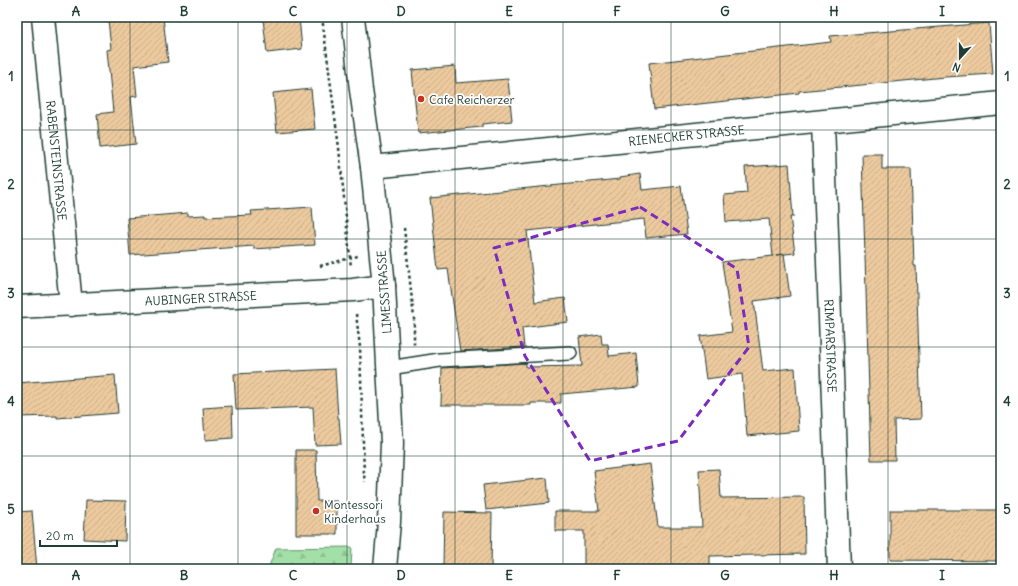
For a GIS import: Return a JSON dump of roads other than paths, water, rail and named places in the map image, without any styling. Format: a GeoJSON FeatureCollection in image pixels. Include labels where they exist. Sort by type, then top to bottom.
{"type":"FeatureCollection","features":[{"type":"Feature","properties":{"kind":"street","name":"RABENSTEINSTRASSE"},"geometry":{"type":"LineString","coordinates":[[43,17],[71,305]]}},
{"type":"Feature","properties":{"kind":"street","name":"LIMESSTRASSE"},"geometry":{"type":"LineString","coordinates":[[354,17],[361,90],[372,167],[384,286],[389,368],[392,443],[389,522],[385,569]]}},
{"type":"Feature","properties":{"kind":"street","name":"RIENECKER STRASSE"},"geometry":{"type":"LineString","coordinates":[[372,167],[1001,103]]}},
{"type":"Feature","properties":{"kind":"street","name":"RIMPARSTRASSE"},"geometry":{"type":"LineString","coordinates":[[823,122],[839,569]]}},
{"type":"Feature","properties":{"kind":"street","name":"AUBINGER STRASSE"},"geometry":{"type":"LineString","coordinates":[[17,307],[353,290],[384,286]]}},
{"type":"Feature","properties":{"kind":"lane"},"geometry":{"type":"LineString","coordinates":[[389,368],[440,360],[570,353]]}},
{"type":"Feature","properties":{"kind":"place","name":"Cafe Reicherzer"},"geometry":{"type":"Point","coordinates":[421,99]}},
{"type":"Feature","properties":{"kind":"place","name":"Montessori Kinderhaus"},"geometry":{"type":"Point","coordinates":[316,511]}}]}
